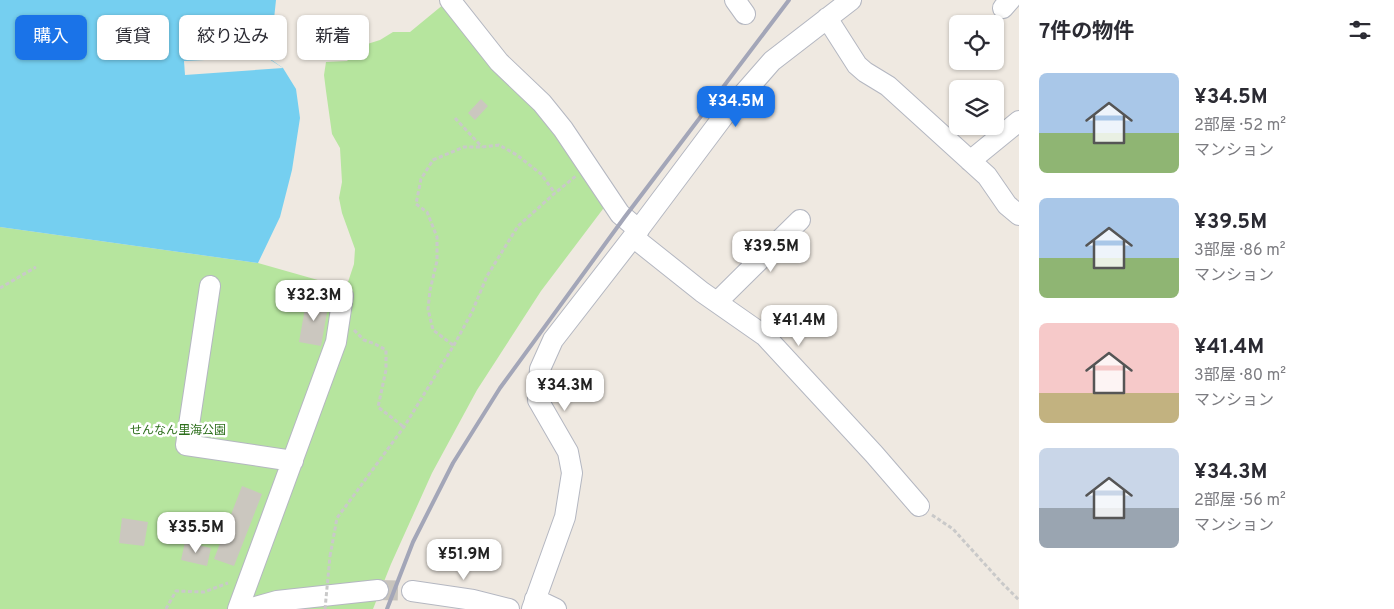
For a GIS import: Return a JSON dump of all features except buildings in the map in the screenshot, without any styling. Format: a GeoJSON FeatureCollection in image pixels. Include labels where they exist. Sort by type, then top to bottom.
{"type":"FeatureCollection","features":[{"type":"Feature","properties":{"kind":"street"},"geometry":{"type":"LineString","coordinates":[[450,0],[499,62],[542,103],[563,129],[620,214],[636,234],[717,302],[765,336],[874,454],[919,506]]}},
{"type":"Feature","properties":{"kind":"street"},"geometry":{"type":"LineString","coordinates":[[556,609],[534,604],[565,517],[572,473],[568,452],[538,400],[540,369],[553,340],[636,234],[723,117],[772,61],[851,0]]}},
{"type":"Feature","properties":{"kind":"street"},"geometry":{"type":"LineString","coordinates":[[827,18],[857,65],[888,86],[970,160],[987,176],[1007,205],[1019,215]]}},
{"type":"Feature","properties":{"kind":"street"},"geometry":{"type":"LineString","coordinates":[[970,160],[1019,121]]}},
{"type":"Feature","properties":{"kind":"street"},"geometry":{"type":"LineString","coordinates":[[717,302],[800,220]]}},
{"type":"Feature","properties":{"kind":"street"},"geometry":{"type":"LineString","coordinates":[[210,286],[186,445],[293,461]]}},
{"type":"Feature","properties":{"kind":"street"},"geometry":{"type":"LineString","coordinates":[[238,609],[336,342],[343,296]]}},
{"type":"Feature","properties":{"kind":"street"},"geometry":{"type":"LineString","coordinates":[[248,609],[378,590]]}},
{"type":"Feature","properties":{"kind":"street"},"geometry":{"type":"LineString","coordinates":[[412,591],[474,600],[509,609]]}},
{"type":"Feature","properties":{"kind":"path"},"geometry":{"type":"LineString","coordinates":[[455,118],[482,147]]}},
{"type":"Feature","properties":{"kind":"path"},"geometry":{"type":"LineString","coordinates":[[454,345],[433,330],[428,309],[430,290],[437,261],[437,237],[427,212],[416,204],[421,180],[433,160],[464,147],[499,145],[517,155],[541,174],[555,192]]}},
{"type":"Feature","properties":{"kind":"path"},"geometry":{"type":"LineString","coordinates":[[325,609],[330,556],[337,518],[404,427],[454,345],[472,312],[487,276],[518,226],[555,192],[588,166]]}},
{"type":"Feature","properties":{"kind":"path"},"geometry":{"type":"LineString","coordinates":[[0,288],[36,267]]}},
{"type":"Feature","properties":{"kind":"path"},"geometry":{"type":"LineString","coordinates":[[340,320],[357,332],[364,340],[386,350],[386,370],[378,407],[404,427]]}},
{"type":"Feature","properties":{"kind":"path"},"geometry":{"type":"LineString","coordinates":[[919,506],[953,529],[1002,584],[1019,600]]}},
{"type":"Feature","properties":{"kind":"path"},"geometry":{"type":"LineString","coordinates":[[166,609],[176,591],[204,592],[231,582]]}},
{"type":"Feature","properties":{"kind":"green space","name":"せんなん里海公園"},"geometry":{"type":"Polygon","coordinates":[[[444,4],[548,120],[606,205],[541,291],[477,390],[432,473],[373,609],[0,609],[0,227],[258,263],[346,288],[354,264],[355,249],[342,213],[339,198],[342,182],[340,148],[332,134],[324,75],[326,62],[369,60],[369,43],[380,40],[393,32],[410,32],[444,4]]]}},
{"type":"Feature","properties":{"kind":"water"},"geometry":{"type":"Polygon","coordinates":[[[0,0],[276,0],[274,15],[179,15],[179,60],[272,60],[283,68],[296,89],[300,118],[292,170],[280,217],[258,263],[0,227],[0,0]]]}},
{"type":"Feature","properties":{"kind":"pier"},"geometry":{"type":"Polygon","coordinates":[[[271,60],[283,68],[185,75],[184,61],[271,60]]]}},
{"type":"Feature","properties":{"kind":"tunnel"},"geometry":{"type":"LineString","coordinates":[[378,590],[412,591]]}},
{"type":"Feature","properties":{"kind":"railway"},"geometry":{"type":"LineString","coordinates":[[387,609],[413,542],[453,463],[500,388],[624,218],[789,0]]}}]}
